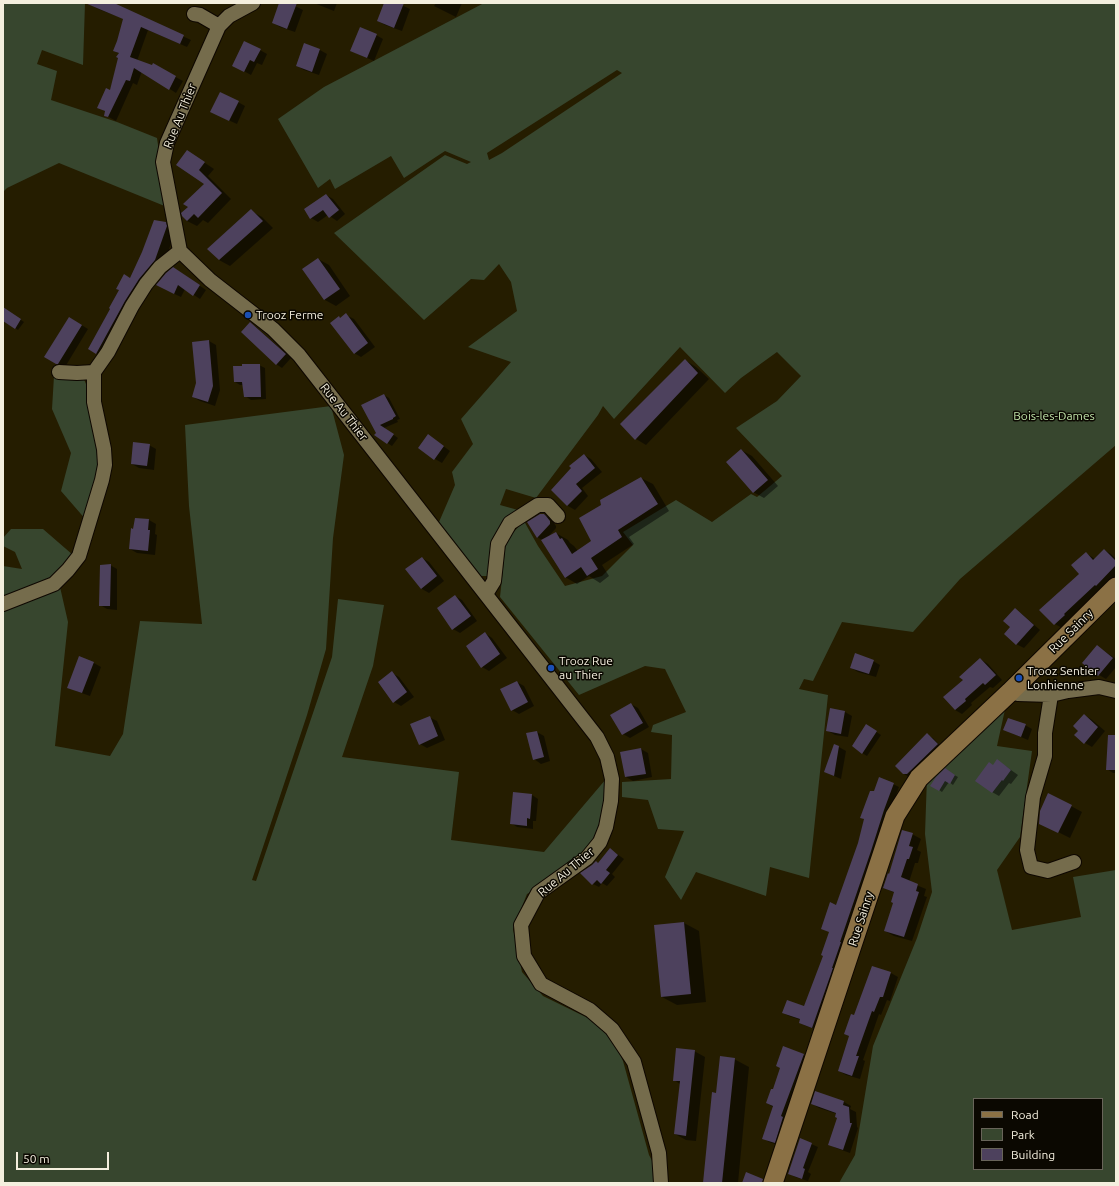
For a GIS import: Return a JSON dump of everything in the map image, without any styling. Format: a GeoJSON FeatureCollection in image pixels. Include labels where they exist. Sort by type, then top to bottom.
{"type":"FeatureCollection","features":[{"type":"Feature","properties":{"kind":"street","name":"Rue Au Thier"},"geometry":{"type":"LineString","coordinates":[[253,3],[229,16],[219,26],[167,143],[163,162],[180,251],[210,280],[274,329],[299,355],[597,737],[607,757],[612,779],[611,801],[606,828],[600,842],[587,858],[538,893],[521,925],[524,956],[541,984],[590,1010],[612,1029],[634,1062],[659,1153],[661,1183]]}},
{"type":"Feature","properties":{"kind":"street"},"geometry":{"type":"LineString","coordinates":[[194,14],[200,15],[219,26]]}},
{"type":"Feature","properties":{"kind":"street"},"geometry":{"type":"LineString","coordinates":[[3,604],[54,584],[79,556],[102,480],[105,465],[104,448],[94,402],[94,372],[108,352],[132,306],[146,284],[160,267],[180,251]]}},
{"type":"Feature","properties":{"kind":"street"},"geometry":{"type":"LineString","coordinates":[[59,372],[94,372]]}},
{"type":"Feature","properties":{"kind":"street"},"geometry":{"type":"LineString","coordinates":[[486,594],[494,582],[498,544],[510,523],[538,505],[548,505],[558,516]]}},
{"type":"Feature","properties":{"kind":"street","name":"Rue Sainry"},"geometry":{"type":"LineString","coordinates":[[773,1183],[895,816],[919,778],[1010,692],[1116,586]]}},
{"type":"Feature","properties":{"kind":"street"},"geometry":{"type":"LineString","coordinates":[[1010,692],[1018,694],[1051,695],[1099,687],[1116,691]]}},
{"type":"Feature","properties":{"kind":"street"},"geometry":{"type":"LineString","coordinates":[[1051,695],[1045,733],[1045,756],[1033,797],[1027,850],[1031,867],[1048,871],[1074,862]]}},
{"type":"Feature","properties":{"kind":"green space"},"geometry":{"type":"Polygon","coordinates":[[[3,3],[85,3],[83,65],[42,50],[37,64],[57,71],[51,100],[117,122],[157,138],[167,207],[59,163],[7,188],[3,192],[3,3]]]}},
{"type":"Feature","properties":{"kind":"green space","name":"Bois-les-Dames"},"geometry":{"type":"Polygon","coordinates":[[[484,3],[1116,3],[1116,445],[960,579],[913,632],[842,622],[813,681],[804,679],[799,689],[828,695],[809,878],[770,867],[766,896],[696,872],[681,900],[665,877],[684,831],[658,829],[648,800],[622,797],[622,782],[671,779],[672,735],[651,732],[653,725],[686,712],[665,669],[645,666],[579,695],[500,597],[506,540],[524,521],[538,546],[565,586],[602,576],[633,545],[623,532],[676,500],[712,522],[751,494],[757,497],[782,476],[736,428],[777,401],[801,376],[777,352],[741,378],[725,393],[680,347],[614,419],[603,406],[598,415],[536,498],[506,489],[500,505],[518,510],[490,576],[478,576],[439,522],[455,485],[452,472],[473,444],[461,419],[511,362],[468,347],[517,311],[511,282],[499,264],[484,280],[471,279],[424,320],[334,233],[445,155],[467,164],[471,162],[445,151],[404,178],[391,156],[335,189],[330,179],[318,188],[278,119],[324,87],[484,3]],[[617,70],[487,153],[489,160],[502,153],[622,73],[617,70]]]}},
{"type":"Feature","properties":{"kind":"green space"},"geometry":{"type":"Polygon","coordinates":[[[54,376],[83,377],[105,428],[87,521],[61,491],[71,453],[52,409],[54,376]]]}},
{"type":"Feature","properties":{"kind":"green space"},"geometry":{"type":"Polygon","coordinates":[[[331,406],[344,455],[333,538],[326,649],[307,715],[252,880],[256,881],[332,657],[338,599],[384,605],[373,666],[342,757],[459,772],[451,840],[544,852],[606,779],[608,788],[593,847],[550,882],[527,894],[513,929],[522,972],[543,996],[596,1022],[615,1044],[623,1061],[649,1155],[657,1170],[656,1183],[3,1183],[3,566],[22,569],[15,552],[3,546],[3,538],[11,529],[43,529],[73,555],[60,587],[68,622],[55,746],[110,756],[123,734],[140,621],[202,624],[189,506],[185,425],[331,406]]]}},
{"type":"Feature","properties":{"kind":"green space"},"geometry":{"type":"Polygon","coordinates":[[[1006,705],[997,746],[1032,751],[1020,837],[997,870],[1012,930],[1081,917],[1073,877],[1116,870],[1116,1183],[839,1183],[855,1155],[873,1046],[917,938],[932,892],[925,834],[927,777],[1006,705]]]}},
{"type":"Feature","properties":{"kind":"building"},"geometry":{"type":"Polygon","coordinates":[[[85,3],[114,3],[184,35],[180,44],[141,27],[130,57],[152,65],[153,63],[176,76],[169,90],[134,68],[130,81],[126,80],[108,117],[104,116],[105,111],[97,108],[106,88],[110,90],[118,58],[116,57],[119,53],[113,51],[123,19],[85,3]]]}},
{"type":"Feature","properties":{"kind":"building"},"geometry":{"type":"Polygon","coordinates":[[[279,3],[297,3],[287,29],[272,23],[279,3]]]}},
{"type":"Feature","properties":{"kind":"building"},"geometry":{"type":"Polygon","coordinates":[[[384,3],[404,3],[394,28],[377,21],[384,3]]]}},
{"type":"Feature","properties":{"kind":"building"},"geometry":{"type":"Polygon","coordinates":[[[360,27],[377,34],[367,58],[350,51],[360,27]]]}},
{"type":"Feature","properties":{"kind":"building"},"geometry":{"type":"Polygon","coordinates":[[[244,41],[261,49],[254,62],[250,60],[244,72],[232,66],[244,41]]]}},
{"type":"Feature","properties":{"kind":"building"},"geometry":{"type":"Polygon","coordinates":[[[304,43],[320,49],[312,72],[296,66],[304,43]]]}},
{"type":"Feature","properties":{"kind":"building"},"geometry":{"type":"Polygon","coordinates":[[[220,92],[239,101],[229,121],[210,112],[220,92]]]}},
{"type":"Feature","properties":{"kind":"building"},"geometry":{"type":"Polygon","coordinates":[[[187,150],[205,162],[199,170],[222,193],[198,218],[194,214],[187,221],[181,213],[188,207],[183,204],[204,184],[176,165],[187,150]]]}},
{"type":"Feature","properties":{"kind":"building"},"geometry":{"type":"Polygon","coordinates":[[[326,194],[339,210],[329,218],[323,210],[310,219],[304,209],[326,194]]]}},
{"type":"Feature","properties":{"kind":"building"},"geometry":{"type":"Polygon","coordinates":[[[251,209],[263,221],[219,260],[207,249],[251,209]]]}},
{"type":"Feature","properties":{"kind":"building"},"geometry":{"type":"Polygon","coordinates":[[[154,220],[166,222],[167,226],[155,260],[139,279],[125,301],[96,354],[88,349],[110,309],[109,308],[119,290],[116,289],[124,274],[130,278],[154,220]]]}},
{"type":"Feature","properties":{"kind":"building"},"geometry":{"type":"Polygon","coordinates":[[[318,258],[340,289],[324,300],[302,269],[318,258]]]}},
{"type":"Feature","properties":{"kind":"building"},"geometry":{"type":"Polygon","coordinates":[[[173,267],[200,285],[193,296],[178,285],[174,294],[156,285],[173,267]]]}},
{"type":"Feature","properties":{"kind":"building"},"geometry":{"type":"Polygon","coordinates":[[[3,307],[21,319],[15,329],[3,321],[3,307]]]}},
{"type":"Feature","properties":{"kind":"building"},"geometry":{"type":"Polygon","coordinates":[[[346,313],[368,343],[354,354],[330,323],[346,313]]]}},
{"type":"Feature","properties":{"kind":"building"},"geometry":{"type":"Polygon","coordinates":[[[69,317],[82,325],[58,364],[56,364],[44,357],[69,317]]]}},
{"type":"Feature","properties":{"kind":"building"},"geometry":{"type":"Polygon","coordinates":[[[250,322],[286,354],[276,365],[241,332],[250,322]]]}},
{"type":"Feature","properties":{"kind":"building"},"geometry":{"type":"Polygon","coordinates":[[[209,340],[213,386],[208,402],[192,397],[196,383],[192,342],[209,340]]]}},
{"type":"Feature","properties":{"kind":"building"},"geometry":{"type":"Polygon","coordinates":[[[685,359],[698,373],[635,440],[620,424],[685,359]]]}},
{"type":"Feature","properties":{"kind":"building"},"geometry":{"type":"Polygon","coordinates":[[[242,364],[260,364],[261,397],[244,397],[242,382],[234,382],[233,366],[242,366],[242,364]]]}},
{"type":"Feature","properties":{"kind":"building"},"geometry":{"type":"Polygon","coordinates":[[[384,394],[396,416],[380,425],[394,434],[387,444],[374,435],[376,433],[361,405],[384,394]]]}},
{"type":"Feature","properties":{"kind":"building"},"geometry":{"type":"Polygon","coordinates":[[[428,434],[444,446],[434,460],[418,448],[428,434]]]}},
{"type":"Feature","properties":{"kind":"building"},"geometry":{"type":"Polygon","coordinates":[[[133,442],[150,444],[147,466],[131,464],[133,442]]]}},
{"type":"Feature","properties":{"kind":"building"},"geometry":{"type":"Polygon","coordinates":[[[741,449],[768,480],[753,493],[726,462],[741,449]]]}},
{"type":"Feature","properties":{"kind":"building"},"geometry":{"type":"Polygon","coordinates":[[[584,454],[595,468],[576,484],[582,491],[567,506],[551,490],[571,468],[569,466],[584,454]]]}},
{"type":"Feature","properties":{"kind":"building"},"geometry":{"type":"Polygon","coordinates":[[[641,477],[658,504],[618,530],[622,537],[591,558],[598,569],[587,576],[581,567],[565,578],[541,540],[556,532],[560,539],[562,538],[572,554],[591,541],[579,518],[601,505],[600,500],[641,477]]]}},
{"type":"Feature","properties":{"kind":"building"},"geometry":{"type":"Polygon","coordinates":[[[540,514],[544,514],[546,516],[550,521],[550,524],[537,538],[527,522],[540,514]]]}},
{"type":"Feature","properties":{"kind":"building"},"geometry":{"type":"Polygon","coordinates":[[[135,518],[149,519],[148,530],[150,530],[148,551],[129,549],[131,528],[133,529],[135,518]]]}},
{"type":"Feature","properties":{"kind":"building"},"geometry":{"type":"Polygon","coordinates":[[[1104,549],[1116,561],[1116,565],[1054,625],[1039,610],[1079,574],[1071,565],[1086,552],[1093,560],[1104,549]]]}},
{"type":"Feature","properties":{"kind":"building"},"geometry":{"type":"Polygon","coordinates":[[[422,557],[437,576],[421,589],[405,569],[422,557]]]}},
{"type":"Feature","properties":{"kind":"building"},"geometry":{"type":"Polygon","coordinates":[[[111,564],[110,606],[99,606],[100,565],[111,564]]]}},
{"type":"Feature","properties":{"kind":"building"},"geometry":{"type":"Polygon","coordinates":[[[455,595],[471,616],[452,630],[437,608],[455,595]]]}},
{"type":"Feature","properties":{"kind":"building"},"geometry":{"type":"Polygon","coordinates":[[[1015,608],[1034,625],[1016,645],[1004,634],[1010,627],[1003,621],[1015,608]]]}},
{"type":"Feature","properties":{"kind":"building"},"geometry":{"type":"Polygon","coordinates":[[[485,632],[500,654],[481,668],[466,646],[485,632]]]}},
{"type":"Feature","properties":{"kind":"building"},"geometry":{"type":"Polygon","coordinates":[[[1097,645],[1113,658],[1098,676],[1082,663],[1097,645]]]}},
{"type":"Feature","properties":{"kind":"building"},"geometry":{"type":"Polygon","coordinates":[[[855,653],[874,660],[869,674],[850,668],[855,653]]]}},
{"type":"Feature","properties":{"kind":"building"},"geometry":{"type":"Polygon","coordinates":[[[79,656],[94,662],[82,693],[67,688],[79,656]]]}},
{"type":"Feature","properties":{"kind":"building"},"geometry":{"type":"Polygon","coordinates":[[[980,658],[996,675],[985,685],[983,683],[955,710],[943,697],[963,680],[959,677],[980,658]]]}},
{"type":"Feature","properties":{"kind":"building"},"geometry":{"type":"Polygon","coordinates":[[[392,671],[407,692],[393,703],[378,682],[392,671]]]}},
{"type":"Feature","properties":{"kind":"building"},"geometry":{"type":"Polygon","coordinates":[[[517,681],[528,702],[511,711],[500,689],[517,681]]]}},
{"type":"Feature","properties":{"kind":"building"},"geometry":{"type":"Polygon","coordinates":[[[631,703],[643,723],[622,735],[610,715],[631,703]]]}},
{"type":"Feature","properties":{"kind":"building"},"geometry":{"type":"Polygon","coordinates":[[[830,708],[845,711],[841,734],[826,731],[830,708]]]}},
{"type":"Feature","properties":{"kind":"building"},"geometry":{"type":"Polygon","coordinates":[[[1084,714],[1098,727],[1084,744],[1074,735],[1078,731],[1073,726],[1084,714]]]}},
{"type":"Feature","properties":{"kind":"building"},"geometry":{"type":"Polygon","coordinates":[[[430,716],[438,736],[419,745],[410,724],[430,716]]]}},
{"type":"Feature","properties":{"kind":"building"},"geometry":{"type":"Polygon","coordinates":[[[1008,718],[1026,724],[1021,737],[1003,730],[1008,718]]]}},
{"type":"Feature","properties":{"kind":"building"},"geometry":{"type":"Polygon","coordinates":[[[866,724],[877,731],[862,754],[852,746],[866,724]]]}},
{"type":"Feature","properties":{"kind":"building"},"geometry":{"type":"Polygon","coordinates":[[[537,731],[544,757],[533,760],[526,733],[537,731]]]}},
{"type":"Feature","properties":{"kind":"building"},"geometry":{"type":"Polygon","coordinates":[[[927,733],[938,744],[907,774],[903,774],[895,766],[927,733]]]}},
{"type":"Feature","properties":{"kind":"building"},"geometry":{"type":"Polygon","coordinates":[[[1108,735],[1116,735],[1116,770],[1106,770],[1108,735]]]}},
{"type":"Feature","properties":{"kind":"building"},"geometry":{"type":"Polygon","coordinates":[[[834,744],[839,746],[834,776],[824,772],[834,744]]]}},
{"type":"Feature","properties":{"kind":"building"},"geometry":{"type":"Polygon","coordinates":[[[641,748],[646,774],[625,777],[620,752],[641,748]]]}},
{"type":"Feature","properties":{"kind":"building"},"geometry":{"type":"Polygon","coordinates":[[[997,759],[1011,770],[992,793],[975,781],[989,762],[993,765],[997,759]]]}},
{"type":"Feature","properties":{"kind":"building"},"geometry":{"type":"Polygon","coordinates":[[[945,768],[955,775],[950,784],[945,781],[939,791],[930,786],[945,768]]]}},
{"type":"Feature","properties":{"kind":"building"},"geometry":{"type":"Polygon","coordinates":[[[879,777],[894,783],[812,1028],[799,1023],[800,1019],[782,1013],[787,1000],[804,1006],[823,956],[821,955],[829,932],[821,929],[830,902],[836,905],[858,843],[864,819],[860,818],[870,791],[874,791],[879,777]]]}},
{"type":"Feature","properties":{"kind":"building"},"geometry":{"type":"Polygon","coordinates":[[[513,792],[532,794],[530,819],[527,818],[527,826],[510,824],[513,792]]]}},
{"type":"Feature","properties":{"kind":"building"},"geometry":{"type":"Polygon","coordinates":[[[1048,793],[1072,805],[1058,833],[1039,824],[1040,811],[1048,793]]]}},
{"type":"Feature","properties":{"kind":"building"},"geometry":{"type":"Polygon","coordinates":[[[902,830],[913,833],[909,846],[913,847],[901,877],[918,884],[916,891],[919,892],[904,937],[884,931],[893,903],[891,902],[894,892],[883,888],[888,873],[889,874],[902,830]]]}},
{"type":"Feature","properties":{"kind":"building"},"geometry":{"type":"Polygon","coordinates":[[[610,848],[618,855],[606,870],[610,873],[601,884],[597,880],[592,885],[580,873],[596,861],[598,863],[610,848]]]}},
{"type":"Feature","properties":{"kind":"building"},"geometry":{"type":"Polygon","coordinates":[[[684,922],[691,994],[661,997],[654,925],[684,922]]]}},
{"type":"Feature","properties":{"kind":"building"},"geometry":{"type":"Polygon","coordinates":[[[872,966],[891,972],[883,997],[880,997],[874,1012],[872,1011],[856,1056],[859,1056],[852,1076],[838,1071],[849,1036],[844,1034],[851,1014],[854,1015],[872,966]]]}},
{"type":"Feature","properties":{"kind":"building"},"geometry":{"type":"Polygon","coordinates":[[[783,1046],[804,1054],[781,1116],[783,1117],[775,1143],[762,1139],[773,1106],[766,1103],[771,1089],[773,1089],[780,1068],[776,1066],[783,1046]]]}},
{"type":"Feature","properties":{"kind":"building"},"geometry":{"type":"Polygon","coordinates":[[[676,1048],[695,1050],[686,1136],[674,1134],[680,1081],[673,1081],[676,1048]]]}},
{"type":"Feature","properties":{"kind":"building"},"geometry":{"type":"Polygon","coordinates":[[[720,1056],[735,1058],[722,1183],[703,1183],[712,1092],[716,1093],[720,1056]]]}},
{"type":"Feature","properties":{"kind":"building"},"geometry":{"type":"Polygon","coordinates":[[[815,1091],[844,1101],[843,1105],[849,1107],[850,1123],[852,1123],[843,1150],[828,1145],[837,1118],[835,1117],[836,1113],[811,1104],[815,1091]]]}},
{"type":"Feature","properties":{"kind":"building"},"geometry":{"type":"Polygon","coordinates":[[[800,1138],[812,1143],[803,1168],[805,1169],[802,1179],[788,1174],[800,1138]]]}},
{"type":"Feature","properties":{"kind":"building"},"geometry":{"type":"Polygon","coordinates":[[[746,1172],[763,1179],[762,1183],[742,1183],[746,1172]]]}},
{"type":"Feature","properties":{"kind":"place","name":"Trooz Ferme"},"geometry":{"type":"Point","coordinates":[248,315]}},
{"type":"Feature","properties":{"kind":"place","name":"Trooz Rue au Thier"},"geometry":{"type":"Point","coordinates":[551,668]}},
{"type":"Feature","properties":{"kind":"place","name":"Trooz Sentier Lonhienne"},"geometry":{"type":"Point","coordinates":[1019,678]}}]}
